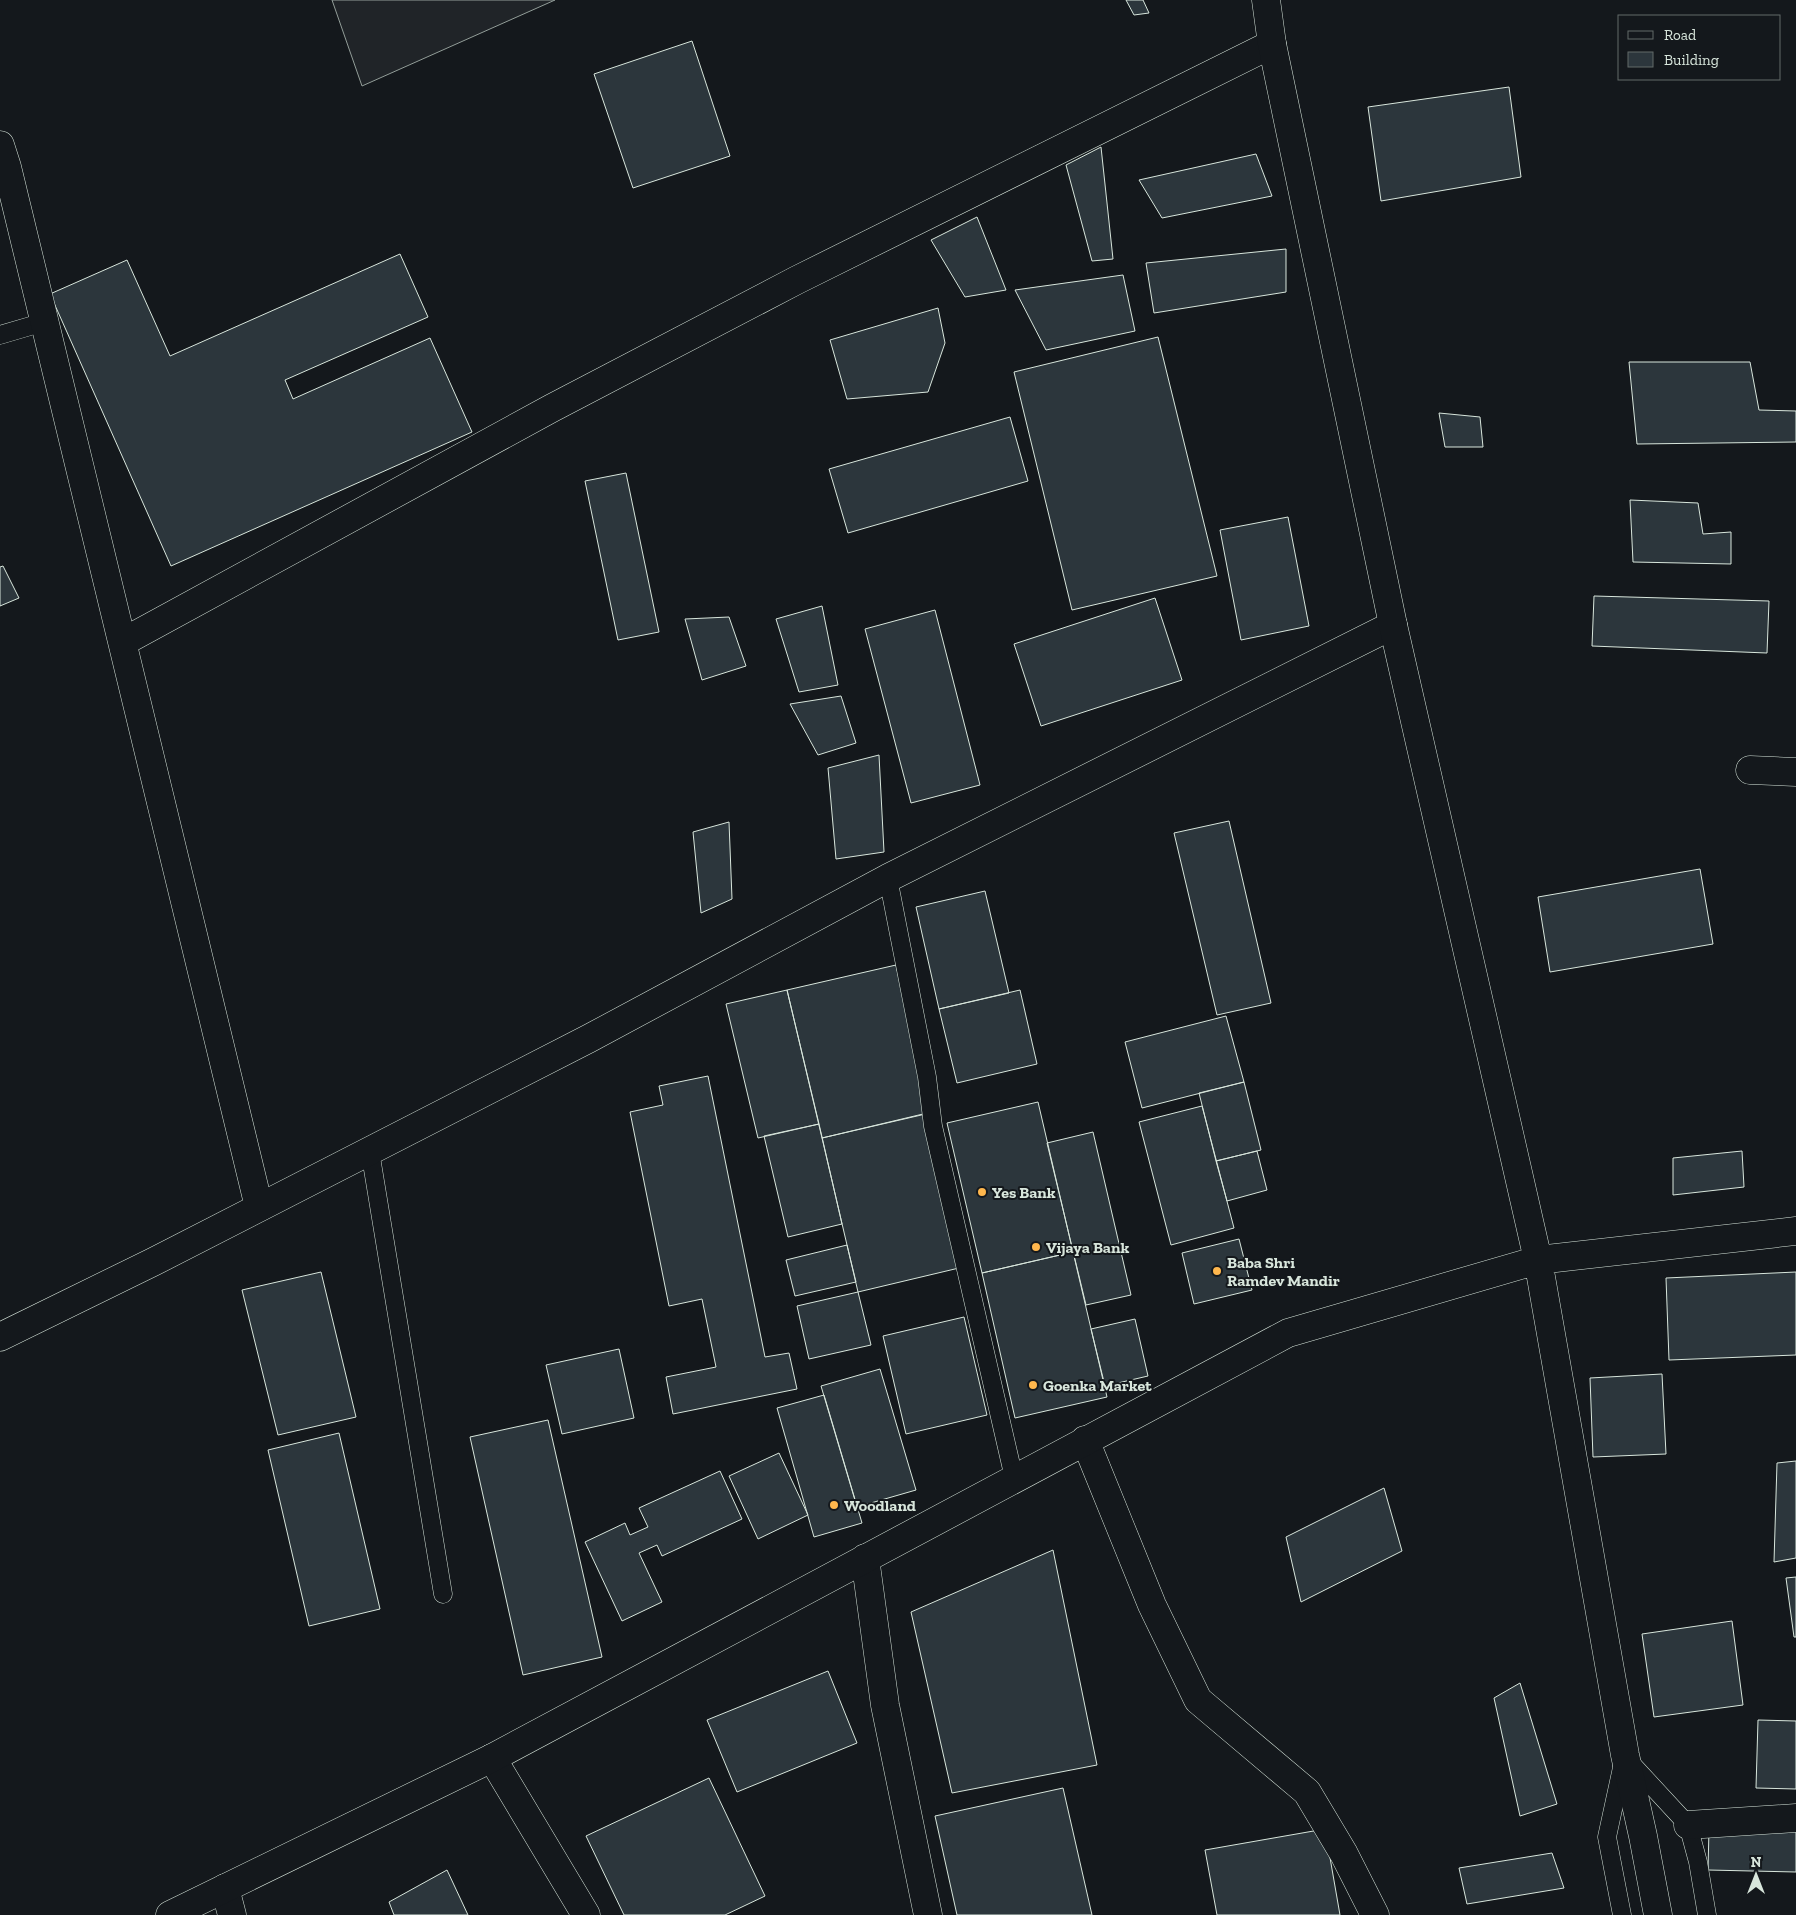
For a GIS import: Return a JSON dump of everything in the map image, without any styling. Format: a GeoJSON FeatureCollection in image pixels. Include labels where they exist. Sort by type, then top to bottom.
{"type":"FeatureCollection","features":[{"type":"Feature","properties":{"kind":"street"},"geometry":{"type":"LineString","coordinates":[[1266,0],[1272,44],[1393,624],[1538,1260],[1625,1756],[1644,1836],[1658,1915]]}},
{"type":"Feature","properties":{"kind":"street"},"geometry":{"type":"LineString","coordinates":[[123,642],[552,408],[779,289],[1272,44]]}},
{"type":"Feature","properties":{"kind":"street"},"geometry":{"type":"LineString","coordinates":[[0,145],[7,166],[259,1207]]}},
{"type":"Feature","properties":{"kind":"street"},"geometry":{"type":"LineString","coordinates":[[0,1337],[588,1039],[888,878],[1393,624]]}},
{"type":"Feature","properties":{"kind":"street"},"geometry":{"type":"LineString","coordinates":[[1750,770],[1796,772]]}},
{"type":"Feature","properties":{"kind":"street"},"geometry":{"type":"LineString","coordinates":[[170,1915],[492,1758],[1288,1333],[1538,1260],[1796,1231]]}},
{"type":"Feature","properties":{"kind":"street"},"geometry":{"type":"LineString","coordinates":[[1085,1440],[1152,1605],[1198,1700],[1307,1792],[1344,1854],[1375,1915]]}},
{"type":"Feature","properties":{"kind":"street"},"geometry":{"type":"LineString","coordinates":[[865,1558],[885,1705],[928,1915]]}},
{"type":"Feature","properties":{"kind":"street"},"geometry":{"type":"LineString","coordinates":[[492,1758],[586,1915]]}},
{"type":"Feature","properties":{"kind":"street"},"geometry":{"type":"LineString","coordinates":[[1688,1825],[1796,1818]]}},
{"type":"Feature","properties":{"kind":"street"},"geometry":{"type":"LineString","coordinates":[[225,1888],[232,1915]]}},
{"type":"Feature","properties":{"kind":"lane"},"geometry":{"type":"LineString","coordinates":[[0,334],[44,322]]}},
{"type":"Feature","properties":{"kind":"lane"},"geometry":{"type":"LineString","coordinates":[[888,878],[927,1077],[934,1126],[1014,1478]]}},
{"type":"Feature","properties":{"kind":"lane"},"geometry":{"type":"LineString","coordinates":[[370,1150],[443,1594]]}},
{"type":"Feature","properties":{"kind":"lane"},"geometry":{"type":"LineString","coordinates":[[1625,1756],[1688,1825],[1698,1862],[1707,1915]]}},
{"type":"Feature","properties":{"kind":"lane"},"geometry":{"type":"LineString","coordinates":[[1622,1915],[1607,1837],[1625,1756]]}},
{"type":"Feature","properties":{"kind":"shaded area"},"geometry":{"type":"Polygon","coordinates":[[[332,0],[555,0],[362,86],[332,0]]]}},
{"type":"Feature","properties":{"kind":"building"},"geometry":{"type":"Polygon","coordinates":[[[1126,0],[1143,0],[1149,13],[1134,15],[1126,0]]]}},
{"type":"Feature","properties":{"kind":"building"},"geometry":{"type":"Polygon","coordinates":[[[692,41],[730,156],[633,188],[594,74],[692,41]]]}},
{"type":"Feature","properties":{"kind":"building"},"geometry":{"type":"Polygon","coordinates":[[[1509,87],[1521,177],[1381,201],[1368,107],[1509,87]]]}},
{"type":"Feature","properties":{"kind":"building"},"geometry":{"type":"Polygon","coordinates":[[[1101,147],[1113,259],[1092,261],[1066,165],[1101,147]]]}},
{"type":"Feature","properties":{"kind":"building"},"geometry":{"type":"Polygon","coordinates":[[[1256,154],[1272,196],[1162,218],[1139,180],[1256,154]]]}},
{"type":"Feature","properties":{"kind":"building"},"geometry":{"type":"Polygon","coordinates":[[[977,217],[1006,290],[965,297],[931,240],[977,217]]]}},
{"type":"Feature","properties":{"kind":"building"},"geometry":{"type":"Polygon","coordinates":[[[1286,249],[1286,292],[1154,313],[1146,263],[1286,249]]]}},
{"type":"Feature","properties":{"kind":"building"},"geometry":{"type":"Polygon","coordinates":[[[400,254],[428,317],[285,380],[293,399],[430,338],[472,432],[171,566],[50,294],[127,260],[170,356],[400,254]]]}},
{"type":"Feature","properties":{"kind":"building"},"geometry":{"type":"Polygon","coordinates":[[[1123,275],[1135,331],[1046,350],[1015,290],[1123,275]]]}},
{"type":"Feature","properties":{"kind":"building"},"geometry":{"type":"Polygon","coordinates":[[[938,308],[945,343],[928,392],[847,399],[830,340],[938,308]]]}},
{"type":"Feature","properties":{"kind":"building"},"geometry":{"type":"Polygon","coordinates":[[[1158,337],[1217,576],[1072,610],[1014,372],[1158,337]]]}},
{"type":"Feature","properties":{"kind":"building"},"geometry":{"type":"Polygon","coordinates":[[[1629,362],[1750,362],[1759,410],[1796,411],[1796,442],[1637,444],[1629,362]]]}},
{"type":"Feature","properties":{"kind":"building"},"geometry":{"type":"Polygon","coordinates":[[[1439,413],[1480,417],[1483,447],[1445,447],[1439,413]]]}},
{"type":"Feature","properties":{"kind":"building"},"geometry":{"type":"Polygon","coordinates":[[[1010,417],[1028,481],[848,533],[829,469],[1010,417]]]}},
{"type":"Feature","properties":{"kind":"building"},"geometry":{"type":"Polygon","coordinates":[[[626,473],[659,632],[618,640],[585,481],[626,473]]]}},
{"type":"Feature","properties":{"kind":"building"},"geometry":{"type":"Polygon","coordinates":[[[1630,500],[1698,503],[1703,534],[1731,532],[1731,564],[1633,562],[1630,500]]]}},
{"type":"Feature","properties":{"kind":"building"},"geometry":{"type":"Polygon","coordinates":[[[1288,517],[1309,626],[1241,640],[1220,530],[1288,517]]]}},
{"type":"Feature","properties":{"kind":"building"},"geometry":{"type":"Polygon","coordinates":[[[3,566],[19,598],[0,606],[0,567],[3,566]]]}},
{"type":"Feature","properties":{"kind":"building"},"geometry":{"type":"Polygon","coordinates":[[[1594,596],[1769,601],[1767,653],[1592,646],[1594,596]]]}},
{"type":"Feature","properties":{"kind":"building"},"geometry":{"type":"Polygon","coordinates":[[[1155,598],[1182,680],[1041,726],[1014,644],[1155,598]]]}},
{"type":"Feature","properties":{"kind":"building"},"geometry":{"type":"Polygon","coordinates":[[[822,606],[838,685],[799,692],[776,619],[822,606]]]}},
{"type":"Feature","properties":{"kind":"building"},"geometry":{"type":"Polygon","coordinates":[[[935,610],[980,785],[911,803],[865,629],[935,610]]]}},
{"type":"Feature","properties":{"kind":"building"},"geometry":{"type":"Polygon","coordinates":[[[729,617],[746,666],[702,680],[685,619],[729,617]]]}},
{"type":"Feature","properties":{"kind":"building"},"geometry":{"type":"Polygon","coordinates":[[[841,696],[856,743],[818,755],[790,704],[841,696]]]}},
{"type":"Feature","properties":{"kind":"building"},"geometry":{"type":"Polygon","coordinates":[[[879,755],[884,852],[836,859],[828,768],[879,755]]]}},
{"type":"Feature","properties":{"kind":"building"},"geometry":{"type":"Polygon","coordinates":[[[1229,821],[1271,1003],[1217,1015],[1174,833],[1229,821]]]}},
{"type":"Feature","properties":{"kind":"building"},"geometry":{"type":"Polygon","coordinates":[[[729,822],[732,899],[701,913],[693,832],[729,822]]]}},
{"type":"Feature","properties":{"kind":"building"},"geometry":{"type":"Polygon","coordinates":[[[1700,869],[1713,944],[1550,972],[1538,897],[1700,869]]]}},
{"type":"Feature","properties":{"kind":"building"},"geometry":{"type":"Polygon","coordinates":[[[985,891],[1009,993],[939,1009],[916,907],[985,891]]]}},
{"type":"Feature","properties":{"kind":"building"},"geometry":{"type":"Polygon","coordinates":[[[896,965],[930,1113],[822,1138],[787,990],[896,965]]]}},
{"type":"Feature","properties":{"kind":"building"},"geometry":{"type":"Polygon","coordinates":[[[787,990],[819,1124],[758,1138],[726,1004],[787,990]]]}},
{"type":"Feature","properties":{"kind":"building"},"geometry":{"type":"Polygon","coordinates":[[[1020,990],[1037,1064],[957,1083],[939,1009],[1020,990]]]}},
{"type":"Feature","properties":{"kind":"building"},"geometry":{"type":"Polygon","coordinates":[[[1226,1016],[1244,1082],[1142,1108],[1125,1042],[1226,1016]]]}},
{"type":"Feature","properties":{"kind":"building"},"geometry":{"type":"Polygon","coordinates":[[[708,1076],[765,1357],[789,1353],[797,1389],[673,1414],[666,1377],[716,1367],[702,1299],[669,1306],[630,1112],[663,1105],[659,1086],[708,1076]]]}},
{"type":"Feature","properties":{"kind":"building"},"geometry":{"type":"Polygon","coordinates":[[[1244,1082],[1261,1150],[1216,1161],[1199,1093],[1244,1082]]]}},
{"type":"Feature","properties":{"kind":"building"},"geometry":{"type":"Polygon","coordinates":[[[1038,1102],[1073,1252],[982,1273],[947,1123],[1038,1102]]]}},
{"type":"Feature","properties":{"kind":"building"},"geometry":{"type":"Polygon","coordinates":[[[1202,1106],[1234,1228],[1171,1245],[1139,1122],[1202,1106]]]}},
{"type":"Feature","properties":{"kind":"building"},"geometry":{"type":"Polygon","coordinates":[[[923,1114],[959,1268],[858,1292],[822,1138],[923,1114]]]}},
{"type":"Feature","properties":{"kind":"building"},"geometry":{"type":"Polygon","coordinates":[[[819,1124],[842,1224],[788,1237],[764,1136],[819,1124]]]}},
{"type":"Feature","properties":{"kind":"building"},"geometry":{"type":"Polygon","coordinates":[[[1093,1132],[1131,1295],[1086,1305],[1047,1143],[1093,1132]]]}},
{"type":"Feature","properties":{"kind":"building"},"geometry":{"type":"Polygon","coordinates":[[[1257,1151],[1267,1190],[1227,1201],[1216,1161],[1257,1151]]]}},
{"type":"Feature","properties":{"kind":"building"},"geometry":{"type":"Polygon","coordinates":[[[1742,1151],[1744,1187],[1673,1195],[1673,1158],[1742,1151]]]}},
{"type":"Feature","properties":{"kind":"building","name":"Baba Shri Ramdev Mandir"},"geometry":{"type":"Polygon","coordinates":[[[1239,1239],[1252,1290],[1194,1304],[1182,1253],[1239,1239]]]}},
{"type":"Feature","properties":{"kind":"building"},"geometry":{"type":"Polygon","coordinates":[[[847,1245],[856,1282],[795,1296],[786,1260],[847,1245]]]}},
{"type":"Feature","properties":{"kind":"building"},"geometry":{"type":"Polygon","coordinates":[[[1073,1252],[1107,1397],[1015,1418],[982,1273],[1073,1252]]]}},
{"type":"Feature","properties":{"kind":"building"},"geometry":{"type":"Polygon","coordinates":[[[321,1272],[356,1417],[278,1435],[242,1290],[321,1272]]]}},
{"type":"Feature","properties":{"kind":"building"},"geometry":{"type":"Polygon","coordinates":[[[1796,1272],[1796,1355],[1669,1360],[1666,1278],[1796,1272]]]}},
{"type":"Feature","properties":{"kind":"building"},"geometry":{"type":"Polygon","coordinates":[[[858,1292],[871,1345],[809,1359],[797,1306],[858,1292]]]}},
{"type":"Feature","properties":{"kind":"building"},"geometry":{"type":"Polygon","coordinates":[[[964,1317],[987,1415],[906,1434],[883,1336],[964,1317]]]}},
{"type":"Feature","properties":{"kind":"building"},"geometry":{"type":"Polygon","coordinates":[[[1135,1319],[1148,1376],[1105,1386],[1091,1329],[1135,1319]]]}},
{"type":"Feature","properties":{"kind":"building"},"geometry":{"type":"Polygon","coordinates":[[[619,1349],[634,1418],[562,1434],[546,1365],[619,1349]]]}},
{"type":"Feature","properties":{"kind":"building"},"geometry":{"type":"Polygon","coordinates":[[[880,1369],[916,1490],[857,1507],[821,1386],[880,1369]]]}},
{"type":"Feature","properties":{"kind":"building"},"geometry":{"type":"Polygon","coordinates":[[[1662,1374],[1666,1454],[1593,1457],[1590,1378],[1662,1374]]]}},
{"type":"Feature","properties":{"kind":"building"},"geometry":{"type":"Polygon","coordinates":[[[824,1395],[862,1523],[814,1537],[777,1408],[824,1395]]]}},
{"type":"Feature","properties":{"kind":"building"},"geometry":{"type":"Polygon","coordinates":[[[548,1420],[602,1657],[523,1675],[470,1437],[548,1420]]]}},
{"type":"Feature","properties":{"kind":"building"},"geometry":{"type":"Polygon","coordinates":[[[339,1433],[380,1609],[309,1626],[268,1450],[339,1433]]]}},
{"type":"Feature","properties":{"kind":"building"},"geometry":{"type":"Polygon","coordinates":[[[779,1453],[808,1515],[758,1539],[729,1476],[779,1453]]]}},
{"type":"Feature","properties":{"kind":"building"},"geometry":{"type":"Polygon","coordinates":[[[1796,1461],[1796,1558],[1774,1562],[1777,1463],[1796,1461]]]}},
{"type":"Feature","properties":{"kind":"building"},"geometry":{"type":"Polygon","coordinates":[[[720,1471],[742,1519],[662,1556],[657,1545],[639,1553],[662,1602],[622,1621],[585,1542],[625,1523],[630,1535],[648,1527],[639,1508],[720,1471]]]}},
{"type":"Feature","properties":{"kind":"building"},"geometry":{"type":"Polygon","coordinates":[[[1384,1488],[1402,1551],[1301,1602],[1286,1537],[1384,1488]]]}},
{"type":"Feature","properties":{"kind":"building"},"geometry":{"type":"Polygon","coordinates":[[[1053,1550],[1097,1765],[952,1793],[911,1612],[1053,1550]]]}},
{"type":"Feature","properties":{"kind":"building"},"geometry":{"type":"Polygon","coordinates":[[[1796,1577],[1796,1637],[1794,1637],[1786,1578],[1796,1577]]]}},
{"type":"Feature","properties":{"kind":"building"},"geometry":{"type":"Polygon","coordinates":[[[1732,1621],[1743,1705],[1654,1717],[1642,1634],[1732,1621]]]}},
{"type":"Feature","properties":{"kind":"building"},"geometry":{"type":"Polygon","coordinates":[[[828,1671],[857,1743],[737,1792],[707,1720],[828,1671]]]}},
{"type":"Feature","properties":{"kind":"building"},"geometry":{"type":"Polygon","coordinates":[[[1520,1683],[1557,1804],[1520,1816],[1494,1698],[1520,1683]]]}},
{"type":"Feature","properties":{"kind":"building"},"geometry":{"type":"Polygon","coordinates":[[[1758,1720],[1796,1721],[1796,1789],[1756,1788],[1758,1720]]]}},
{"type":"Feature","properties":{"kind":"building"},"geometry":{"type":"Polygon","coordinates":[[[709,1778],[765,1896],[725,1915],[624,1915],[586,1836],[709,1778]]]}},
{"type":"Feature","properties":{"kind":"building"},"geometry":{"type":"Polygon","coordinates":[[[1063,1788],[1092,1915],[957,1915],[935,1816],[1063,1788]]]}},
{"type":"Feature","properties":{"kind":"building"},"geometry":{"type":"Polygon","coordinates":[[[1325,1829],[1340,1915],[1217,1915],[1205,1850],[1325,1829]]]}},
{"type":"Feature","properties":{"kind":"building"},"geometry":{"type":"Polygon","coordinates":[[[1709,1829],[1796,1831],[1796,1872],[1708,1870],[1709,1829]]]}},
{"type":"Feature","properties":{"kind":"building"},"geometry":{"type":"Polygon","coordinates":[[[1552,1853],[1564,1888],[1467,1904],[1459,1868],[1552,1853]]]}},
{"type":"Feature","properties":{"kind":"building"},"geometry":{"type":"Polygon","coordinates":[[[447,1870],[468,1915],[394,1915],[389,1902],[447,1870]]]}},
{"type":"Feature","properties":{"kind":"place","name":"Yes Bank"},"geometry":{"type":"Point","coordinates":[982,1192]}},
{"type":"Feature","properties":{"kind":"place","name":"Vijaya Bank"},"geometry":{"type":"Point","coordinates":[1036,1247]}},
{"type":"Feature","properties":{"kind":"place","name":"Baba Shri Ramdev Mandir"},"geometry":{"type":"Point","coordinates":[1217,1271]}},
{"type":"Feature","properties":{"kind":"place","name":"Goenka Market"},"geometry":{"type":"Point","coordinates":[1033,1385]}},
{"type":"Feature","properties":{"kind":"place","name":"Woodland"},"geometry":{"type":"Point","coordinates":[834,1505]}}]}
